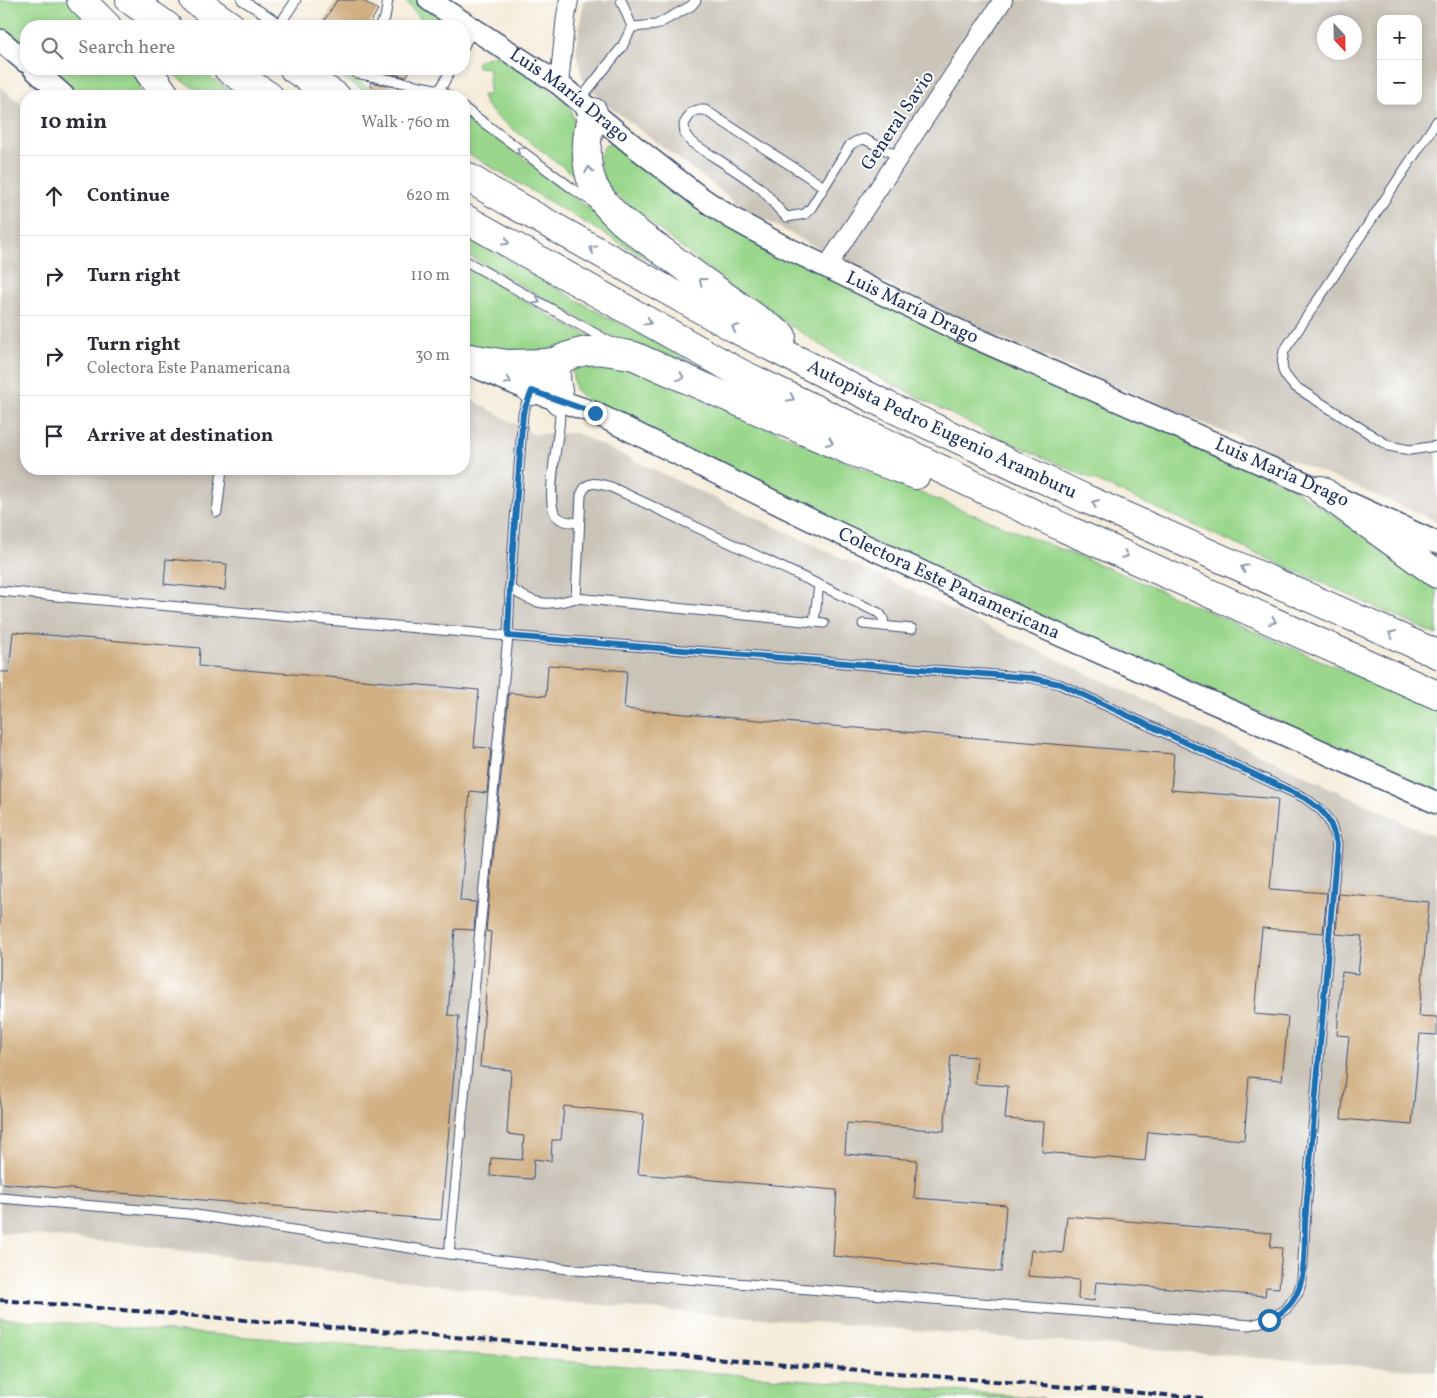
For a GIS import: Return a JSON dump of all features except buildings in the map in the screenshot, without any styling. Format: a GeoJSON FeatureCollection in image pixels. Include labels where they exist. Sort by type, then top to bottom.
{"type":"FeatureCollection","features":[{"type":"Feature","properties":{"kind":"highway"},"geometry":{"type":"LineString","coordinates":[[81,0],[102,20]]}},
{"type":"Feature","properties":{"kind":"highway"},"geometry":{"type":"LineString","coordinates":[[130,0],[158,20]]}},
{"type":"Feature","properties":{"kind":"highway"},"geometry":{"type":"LineString","coordinates":[[194,0],[222,20]]}},
{"type":"Feature","properties":{"kind":"highway"},"geometry":{"type":"LineString","coordinates":[[150,75],[162,90]]}},
{"type":"Feature","properties":{"kind":"highway"},"geometry":{"type":"LineString","coordinates":[[237,75],[260,90]]}},
{"type":"Feature","properties":{"kind":"highway"},"geometry":{"type":"LineString","coordinates":[[303,75],[327,90]]}},
{"type":"Feature","properties":{"kind":"highway"},"geometry":{"type":"LineString","coordinates":[[586,106],[589,123],[587,151],[589,175],[595,189],[617,218],[728,300],[888,406]]}},
{"type":"Feature","properties":{"kind":"highway","name":"Autopista Pedro Eugenio Aramburu"},"geometry":{"type":"LineString","coordinates":[[470,180],[738,330],[888,406],[1086,499],[1437,654]]}},
{"type":"Feature","properties":{"kind":"highway","name":"Autopista Pedro Eugenio Aramburu"},"geometry":{"type":"LineString","coordinates":[[470,221],[740,373],[1064,528],[1437,695]]}},
{"type":"Feature","properties":{"kind":"highway"},"geometry":{"type":"LineString","coordinates":[[532,391],[540,374],[547,367],[584,350],[604,350],[634,356],[848,450],[1064,528]]}},
{"type":"Feature","properties":{"kind":"highway"},"geometry":{"type":"LineString","coordinates":[[474,364],[545,363],[558,361]]}},
{"type":"Feature","properties":{"kind":"highway"},"geometry":{"type":"LineString","coordinates":[[558,361],[556,385],[560,401]]}},
{"type":"Feature","properties":{"kind":"highway"},"geometry":{"type":"LineString","coordinates":[[1321,490],[1437,574]]}},
{"type":"Feature","properties":{"kind":"street","name":"Luis María Drago"},"geometry":{"type":"LineString","coordinates":[[429,0],[450,20]]}},
{"type":"Feature","properties":{"kind":"street"},"geometry":{"type":"LineString","coordinates":[[559,84],[569,0]]}},
{"type":"Feature","properties":{"kind":"street","name":"General Savio"},"geometry":{"type":"LineString","coordinates":[[827,266],[1003,0]]}},
{"type":"Feature","properties":{"kind":"street","name":"Luis María Drago"},"geometry":{"type":"LineString","coordinates":[[470,39],[559,84],[693,192],[730,217],[781,245],[964,333],[1437,543]]}},
{"type":"Feature","properties":{"kind":"street"},"geometry":{"type":"LineString","coordinates":[[0,40],[20,57]]}},
{"type":"Feature","properties":{"kind":"street"},"geometry":{"type":"LineString","coordinates":[[41,75],[57,90]]}},
{"type":"Feature","properties":{"kind":"street","name":"Colectora Este Panamericana"},"geometry":{"type":"LineString","coordinates":[[474,364],[532,391],[595,413],[811,520],[1021,618],[1437,803]]}},
{"type":"Feature","properties":{"kind":"lane"},"geometry":{"type":"LineString","coordinates":[[242,0],[254,3],[276,20]]}},
{"type":"Feature","properties":{"kind":"lane"},"geometry":{"type":"LineString","coordinates":[[285,20],[296,0]]}},
{"type":"Feature","properties":{"kind":"lane"},"geometry":{"type":"LineString","coordinates":[[384,20],[388,0]]}},
{"type":"Feature","properties":{"kind":"lane"},"geometry":{"type":"LineString","coordinates":[[586,106],[632,27],[621,0]]}},
{"type":"Feature","properties":{"kind":"lane"},"geometry":{"type":"LineString","coordinates":[[632,27],[656,25],[691,6],[696,0]]}},
{"type":"Feature","properties":{"kind":"lane"},"geometry":{"type":"LineString","coordinates":[[370,75],[440,90],[448,75]]}},
{"type":"Feature","properties":{"kind":"lane"},"geometry":{"type":"LineString","coordinates":[[824,187],[705,110],[697,110],[691,114],[684,124],[685,134],[691,142],[760,188],[780,212],[787,217],[805,214],[812,208],[850,145],[857,141],[864,139],[900,157]]}},
{"type":"Feature","properties":{"kind":"lane"},"geometry":{"type":"LineString","coordinates":[[470,112],[573,189],[617,218]]}},
{"type":"Feature","properties":{"kind":"lane"},"geometry":{"type":"LineString","coordinates":[[1437,121],[1284,352],[1281,364],[1284,376],[1294,386],[1388,446],[1410,450],[1437,446]]}},
{"type":"Feature","properties":{"kind":"lane"},"geometry":{"type":"LineString","coordinates":[[470,263],[634,356]]}},
{"type":"Feature","properties":{"kind":"lane"},"geometry":{"type":"LineString","coordinates":[[450,1254],[508,636],[523,413],[532,391]]}},
{"type":"Feature","properties":{"kind":"lane"},"geometry":{"type":"LineString","coordinates":[[560,401],[560,424],[552,488],[552,507],[559,519],[579,523]]}},
{"type":"Feature","properties":{"kind":"lane"},"geometry":{"type":"LineString","coordinates":[[217,512],[221,475]]}},
{"type":"Feature","properties":{"kind":"lane"},"geometry":{"type":"LineString","coordinates":[[576,598],[579,506],[584,487],[591,483],[611,487],[879,613],[883,618],[884,626]]}},
{"type":"Feature","properties":{"kind":"lane"},"geometry":{"type":"LineString","coordinates":[[814,622],[819,585]]}},
{"type":"Feature","properties":{"kind":"lane"},"geometry":{"type":"LineString","coordinates":[[510,588],[527,599],[540,603],[552,604],[576,598],[824,623]]}},
{"type":"Feature","properties":{"kind":"lane"},"geometry":{"type":"LineString","coordinates":[[0,590],[508,636],[1032,678],[1060,684],[1303,797],[1327,815],[1337,844],[1305,1223],[1302,1280],[1298,1293],[1286,1309],[1269,1320],[1251,1325],[576,1270],[450,1254],[189,1214],[0,1198]]}},
{"type":"Feature","properties":{"kind":"lane"},"geometry":{"type":"LineString","coordinates":[[863,624],[912,629]]}},
{"type":"Feature","properties":{"kind":"shaded area"},"geometry":{"type":"Polygon","coordinates":[[[584,0],[1437,0],[1437,521],[969,325],[849,265],[745,209],[603,102],[582,77],[576,52],[584,0]]]}},
{"type":"Feature","properties":{"kind":"shaded area"},"geometry":{"type":"Polygon","coordinates":[[[0,87],[20,102],[20,475],[470,475],[470,398],[533,434],[576,433],[1437,838],[1437,1372],[564,1302],[132,1244],[0,1232],[0,87]]]}},
{"type":"Feature","properties":{"kind":"green space"},"geometry":{"type":"Polygon","coordinates":[[[0,0],[68,0],[89,20],[20,20],[20,47],[0,30],[0,0]]]}},
{"type":"Feature","properties":{"kind":"green space"},"geometry":{"type":"Polygon","coordinates":[[[405,0],[413,0],[446,20],[422,20],[405,0]]]}},
{"type":"Feature","properties":{"kind":"green space"},"geometry":{"type":"Polygon","coordinates":[[[504,54],[569,105],[577,130],[586,184],[497,117],[485,104],[482,95],[489,95],[489,68],[477,67],[476,63],[482,59],[504,54]]]}},
{"type":"Feature","properties":{"kind":"green space"},"geometry":{"type":"Polygon","coordinates":[[[52,75],[135,75],[141,90],[68,90],[52,75]]]}},
{"type":"Feature","properties":{"kind":"green space"},"geometry":{"type":"Polygon","coordinates":[[[175,75],[207,75],[230,90],[198,90],[175,75]]]}},
{"type":"Feature","properties":{"kind":"green space"},"geometry":{"type":"Polygon","coordinates":[[[338,75],[348,75],[372,90],[362,90],[338,75]]]}},
{"type":"Feature","properties":{"kind":"green space"},"geometry":{"type":"Polygon","coordinates":[[[470,118],[581,203],[642,242],[695,283],[647,259],[470,155],[470,118]]]}},
{"type":"Feature","properties":{"kind":"green space"},"geometry":{"type":"Polygon","coordinates":[[[612,142],[625,145],[712,217],[1285,484],[1336,517],[1437,590],[1437,635],[979,428],[839,357],[724,282],[613,192],[605,183],[599,158],[604,147],[612,142]]]}},
{"type":"Feature","properties":{"kind":"green space"},"geometry":{"type":"Polygon","coordinates":[[[470,238],[603,315],[809,424],[645,354],[470,256],[470,238]]]}},
{"type":"Feature","properties":{"kind":"green space"},"geometry":{"type":"Polygon","coordinates":[[[470,270],[560,322],[593,337],[553,353],[491,354],[470,345],[470,270]]]}},
{"type":"Feature","properties":{"kind":"green space"},"geometry":{"type":"Polygon","coordinates":[[[616,358],[813,448],[1108,568],[1437,711],[1437,793],[1101,641],[853,533],[585,399],[575,389],[572,370],[580,362],[616,358]]]}},
{"type":"Feature","properties":{"kind":"green space"},"geometry":{"type":"Polygon","coordinates":[[[0,1318],[1043,1398],[0,1398],[0,1318]]]}},
{"type":"Feature","properties":{"kind":"railway"},"geometry":{"type":"LineString","coordinates":[[0,1300],[1203,1398]]}},
{"type":"Feature","properties":{"kind":"route"},"geometry":{"type":"LineString","coordinates":[[595,413],[532,391],[523,413],[508,636],[1032,678],[1060,684],[1303,797],[1327,815],[1337,844],[1305,1223],[1302,1280],[1298,1293],[1286,1309],[1269,1320]]}}]}
